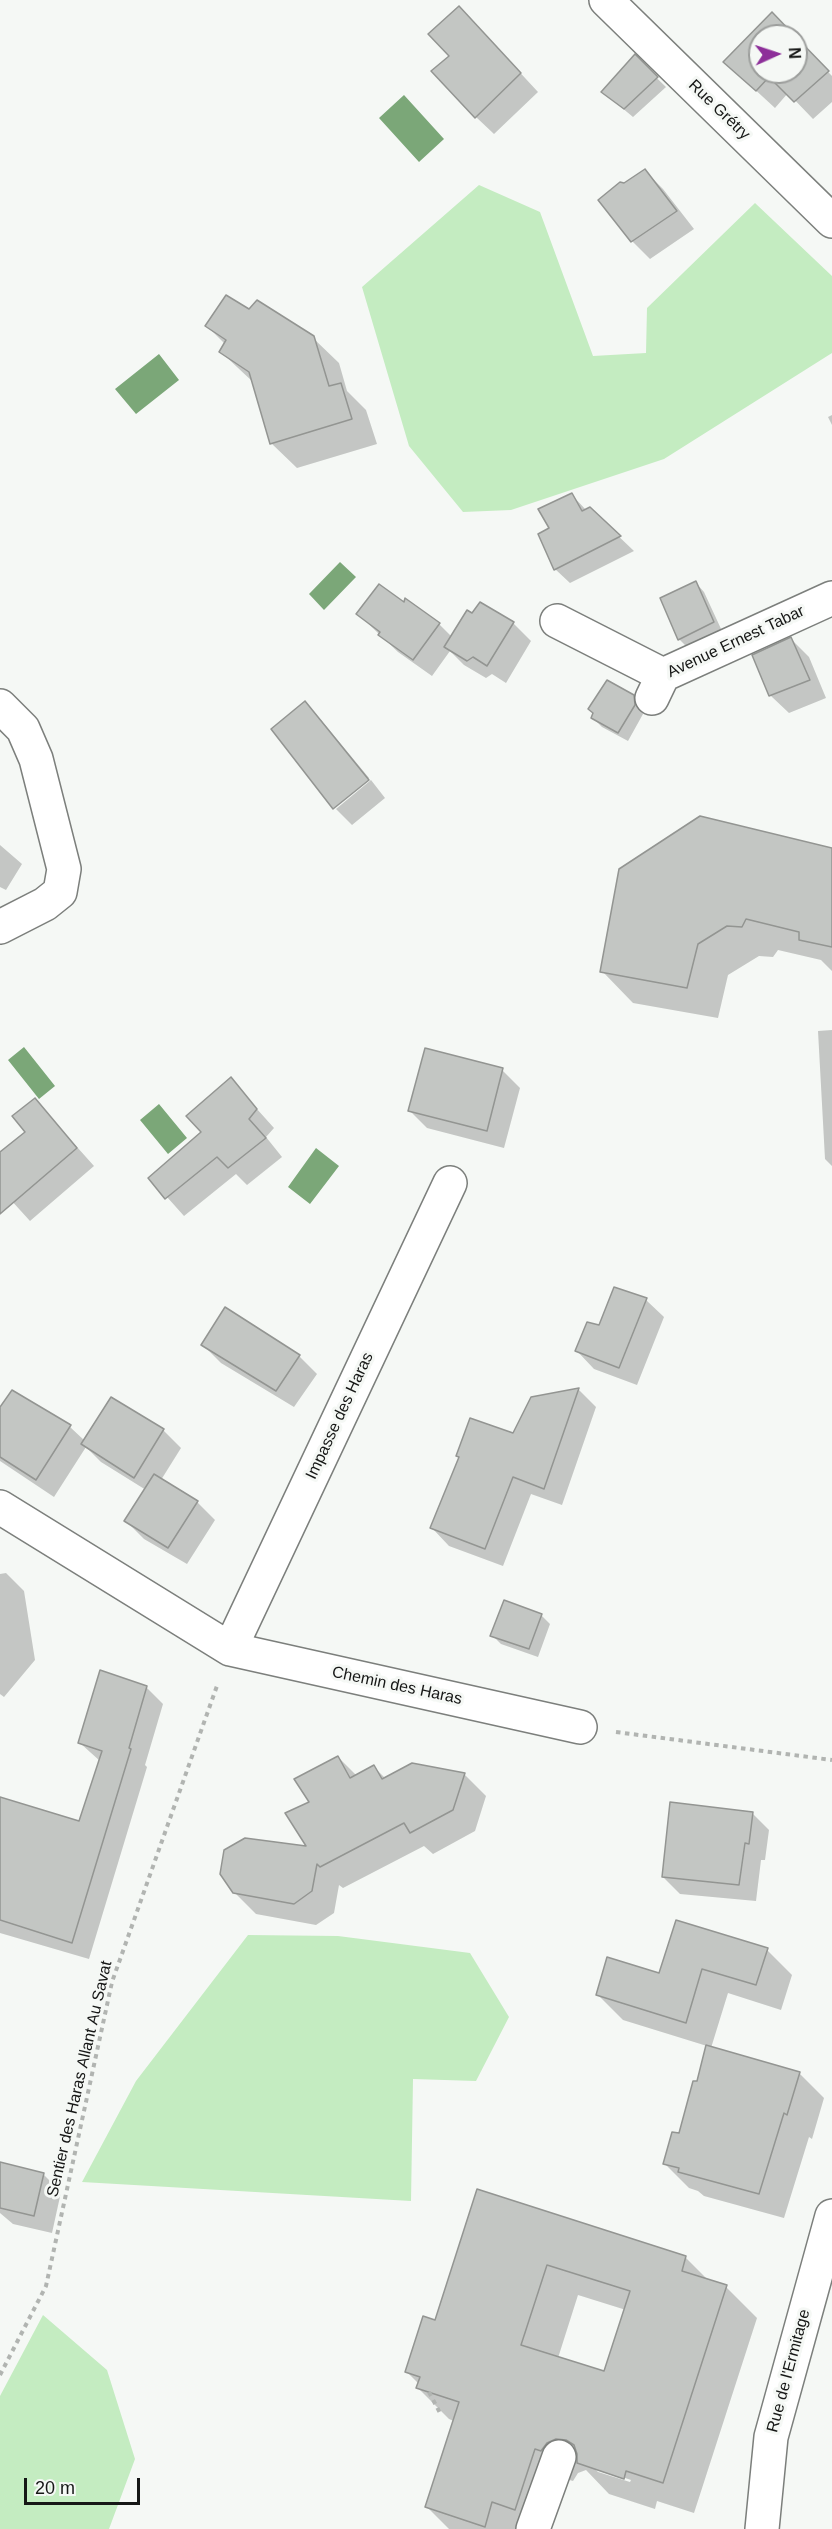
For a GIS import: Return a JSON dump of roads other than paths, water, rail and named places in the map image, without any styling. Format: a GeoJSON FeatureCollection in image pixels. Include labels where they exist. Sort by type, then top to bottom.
{"type":"FeatureCollection","features":[{"type":"Feature","properties":{"kind":"street","name":"Rue Grétry"},"geometry":{"type":"LineString","coordinates":[[606,0],[832,220]]}},
{"type":"Feature","properties":{"kind":"street","name":"Avenue Ernest Tabar"},"geometry":{"type":"LineString","coordinates":[[557,621],[657,687],[832,598]]}},
{"type":"Feature","properties":{"kind":"street"},"geometry":{"type":"LineString","coordinates":[[0,706],[23,729],[36,759],[64,869],[60,892],[45,904],[0,927]]}},
{"type":"Feature","properties":{"kind":"street","name":"Impasse des Haras"},"geometry":{"type":"LineString","coordinates":[[230,1649],[450,1182]]}},
{"type":"Feature","properties":{"kind":"street","name":"Chemin des Haras"},"geometry":{"type":"LineString","coordinates":[[0,1507],[230,1649],[580,1727]]}},
{"type":"Feature","properties":{"kind":"street","name":"Rue de l'Ermitage"},"geometry":{"type":"LineString","coordinates":[[761,2524],[771,2437],[832,2216]]}},
{"type":"Feature","properties":{"kind":"street"},"geometry":{"type":"LineString","coordinates":[[533,2529],[559,2457]]}}]}
